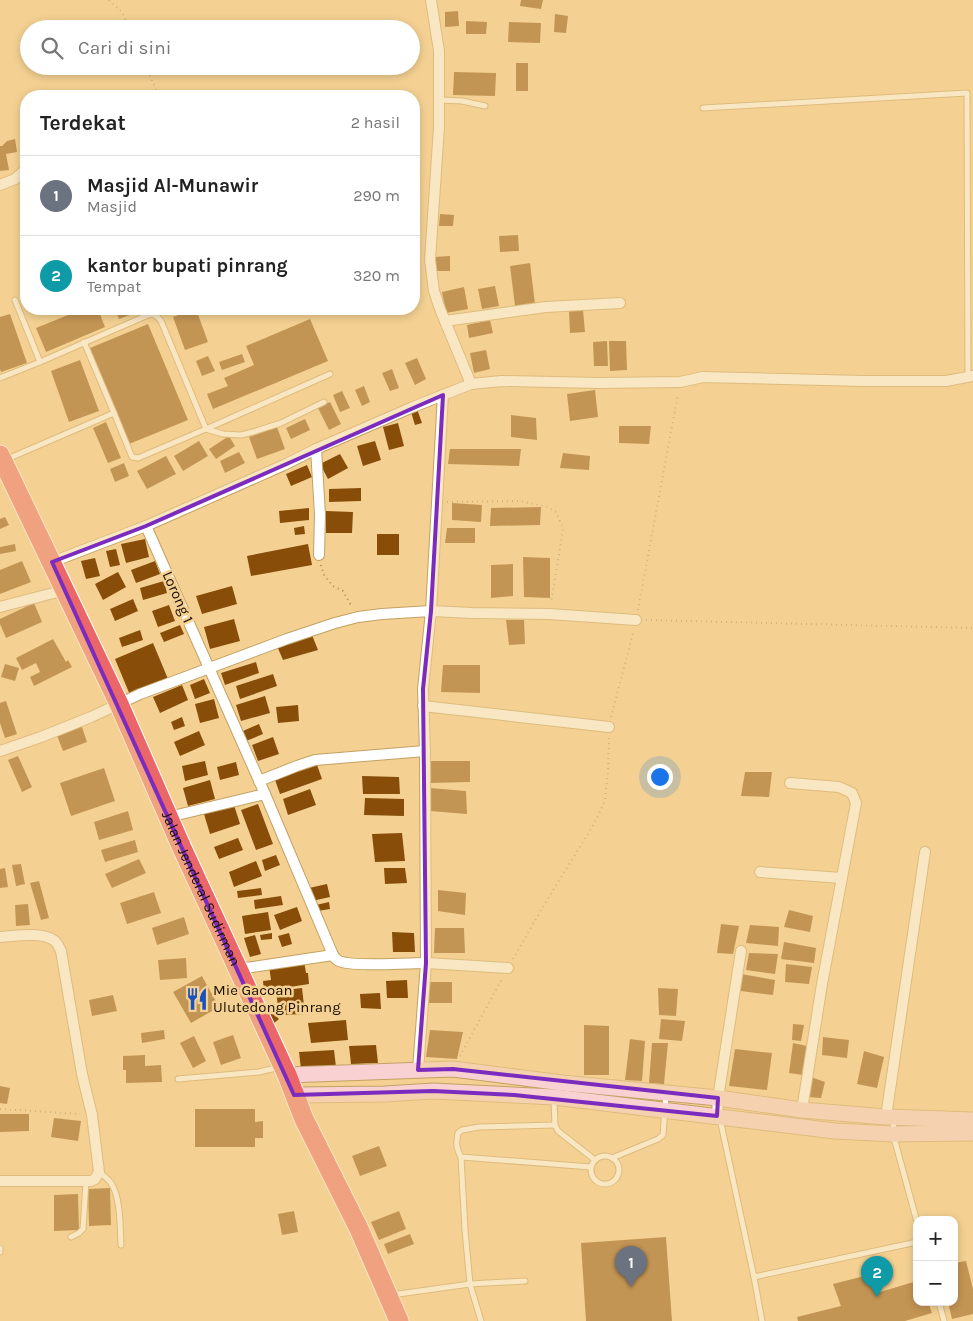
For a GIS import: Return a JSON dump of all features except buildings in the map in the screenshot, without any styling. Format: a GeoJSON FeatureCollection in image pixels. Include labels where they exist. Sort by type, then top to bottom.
{"type":"FeatureCollection","features":[{"type":"Feature","properties":{"kind":"highway","name":"Jalan Jenderal Sudirman"},"geometry":{"type":"LineString","coordinates":[[3,466],[52,562],[119,704],[285,1071],[304,1119],[359,1229],[399,1321]]}},
{"type":"Feature","properties":{"kind":"street"},"geometry":{"type":"LineString","coordinates":[[431,0],[439,50],[439,136],[430,260],[434,290],[471,384]]}},
{"type":"Feature","properties":{"kind":"street"},"geometry":{"type":"LineString","coordinates":[[0,184],[15,179],[20,174]]}},
{"type":"Feature","properties":{"kind":"street"},"geometry":{"type":"LineString","coordinates":[[445,321],[546,307],[620,303]]}},
{"type":"Feature","properties":{"kind":"street"},"geometry":{"type":"LineString","coordinates":[[52,562],[146,526],[316,449],[471,384],[502,381],[680,382],[703,377],[946,381],[971,377]]}},
{"type":"Feature","properties":{"kind":"street"},"geometry":{"type":"LineString","coordinates":[[418,1070],[426,963],[423,689],[432,611],[443,395]]}},
{"type":"Feature","properties":{"kind":"street"},"geometry":{"type":"LineString","coordinates":[[316,449],[320,514],[319,555]]}},
{"type":"Feature","properties":{"kind":"street","name":"Lorong 1"},"geometry":{"type":"LineString","coordinates":[[146,526],[265,794],[333,956]]}},
{"type":"Feature","properties":{"kind":"street"},"geometry":{"type":"LineString","coordinates":[[0,607],[65,590]]}},
{"type":"Feature","properties":{"kind":"street"},"geometry":{"type":"LineString","coordinates":[[0,751],[49,733],[140,694],[287,639],[358,617],[432,611],[548,614],[636,620]]}},
{"type":"Feature","properties":{"kind":"street"},"geometry":{"type":"LineString","coordinates":[[423,706],[609,727]]}},
{"type":"Feature","properties":{"kind":"street"},"geometry":{"type":"LineString","coordinates":[[259,782],[315,760],[425,751]]}},
{"type":"Feature","properties":{"kind":"street"},"geometry":{"type":"LineString","coordinates":[[790,782],[839,787],[852,793],[856,803],[822,984],[802,1110]]}},
{"type":"Feature","properties":{"kind":"street"},"geometry":{"type":"LineString","coordinates":[[169,818],[265,794]]}},
{"type":"Feature","properties":{"kind":"street"},"geometry":{"type":"LineString","coordinates":[[890,1117],[925,852]]}},
{"type":"Feature","properties":{"kind":"street"},"geometry":{"type":"LineString","coordinates":[[760,872],[842,878]]}},
{"type":"Feature","properties":{"kind":"street"},"geometry":{"type":"LineString","coordinates":[[0,937],[40,935],[53,939],[58,943],[61,951],[82,1074],[92,1115],[99,1172],[95,1179],[91,1181],[0,1181]]}},
{"type":"Feature","properties":{"kind":"street"},"geometry":{"type":"LineString","coordinates":[[718,1116],[718,1098],[741,951]]}},
{"type":"Feature","properties":{"kind":"street"},"geometry":{"type":"LineString","coordinates":[[239,969],[333,956],[344,962],[358,963],[426,963],[508,968]]}},
{"type":"Feature","properties":{"kind":"street"},"geometry":{"type":"LineString","coordinates":[[285,1071],[453,1069],[664,1110],[815,1129],[893,1134],[973,1133]]}},
{"type":"Feature","properties":{"kind":"street"},"geometry":{"type":"LineString","coordinates":[[294,1095],[555,1090],[666,1094],[718,1098],[802,1110],[890,1117],[973,1120]]}},
{"type":"Feature","properties":{"kind":"lane"},"geometry":{"type":"LineString","coordinates":[[703,108],[967,93],[971,377]]}},
{"type":"Feature","properties":{"kind":"lane"},"geometry":{"type":"LineString","coordinates":[[439,100],[485,106]]}},
{"type":"Feature","properties":{"kind":"lane"},"geometry":{"type":"LineString","coordinates":[[15,300],[20,312]]}},
{"type":"Feature","properties":{"kind":"lane"},"geometry":{"type":"LineString","coordinates":[[21,315],[40,362]]}},
{"type":"Feature","properties":{"kind":"lane"},"geometry":{"type":"LineString","coordinates":[[0,378],[148,315]]}},
{"type":"Feature","properties":{"kind":"lane"},"geometry":{"type":"LineString","coordinates":[[154,315],[161,321],[206,429]]}},
{"type":"Feature","properties":{"kind":"lane"},"geometry":{"type":"LineString","coordinates":[[84,342],[132,458],[138,458],[330,374]]}},
{"type":"Feature","properties":{"kind":"lane"},"geometry":{"type":"LineString","coordinates":[[206,429],[224,434],[241,435],[281,423],[324,402]]}},
{"type":"Feature","properties":{"kind":"lane"},"geometry":{"type":"LineString","coordinates":[[3,466],[114,412]]}},
{"type":"Feature","properties":{"kind":"lane"},"geometry":{"type":"LineString","coordinates":[[178,1078],[285,1071]]}},
{"type":"Feature","properties":{"kind":"lane"},"geometry":{"type":"LineString","coordinates":[[555,1090],[555,1125],[558,1131],[595,1160]]}},
{"type":"Feature","properties":{"kind":"lane"},"geometry":{"type":"LineString","coordinates":[[612,1158],[658,1140],[663,1135],[666,1094]]}},
{"type":"Feature","properties":{"kind":"lane"},"geometry":{"type":"LineString","coordinates":[[718,1116],[762,1321]]}},
{"type":"Feature","properties":{"kind":"lane"},"geometry":{"type":"LineString","coordinates":[[890,1117],[915,1216]]}},
{"type":"Feature","properties":{"kind":"lane"},"geometry":{"type":"LineString","coordinates":[[481,1321],[470,1284],[461,1157],[456,1143],[458,1133],[462,1130],[479,1127],[555,1125]]}},
{"type":"Feature","properties":{"kind":"lane"},"geometry":{"type":"LineString","coordinates":[[604,1156],[612,1158],[618,1164],[619,1173],[615,1181],[607,1185],[598,1183],[592,1176],[591,1168],[595,1160],[604,1156]]}},
{"type":"Feature","properties":{"kind":"lane"},"geometry":{"type":"LineString","coordinates":[[461,1157],[591,1168]]}},
{"type":"Feature","properties":{"kind":"lane"},"geometry":{"type":"LineString","coordinates":[[99,1172],[110,1182],[118,1202],[120,1245]]}},
{"type":"Feature","properties":{"kind":"lane"},"geometry":{"type":"LineString","coordinates":[[71,1237],[83,1229],[86,1181]]}},
{"type":"Feature","properties":{"kind":"lane"},"geometry":{"type":"LineString","coordinates":[[754,1277],[913,1243]]}},
{"type":"Feature","properties":{"kind":"lane"},"geometry":{"type":"LineString","coordinates":[[387,1296],[470,1284],[525,1280]]}},
{"type":"Feature","properties":{"kind":"lane"},"geometry":{"type":"LineString","coordinates":[[940,1306],[944,1321]]}},
{"type":"Feature","properties":{"kind":"path"},"geometry":{"type":"LineString","coordinates":[[109,0],[122,12],[126,20]]}},
{"type":"Feature","properties":{"kind":"path"},"geometry":{"type":"LineString","coordinates":[[150,75],[156,90]]}},
{"type":"Feature","properties":{"kind":"path"},"geometry":{"type":"LineString","coordinates":[[438,502],[520,501],[548,507],[556,512],[562,528],[548,614]]}},
{"type":"Feature","properties":{"kind":"path"},"geometry":{"type":"LineString","coordinates":[[319,555],[324,575],[333,586],[343,591],[358,617]]}},
{"type":"Feature","properties":{"kind":"path"},"geometry":{"type":"LineString","coordinates":[[636,620],[973,628]]}},
{"type":"Feature","properties":{"kind":"path"},"geometry":{"type":"LineString","coordinates":[[0,1109],[92,1115]]}},
{"type":"Feature","properties":{"kind":"highlighted area"},"geometry":{"type":"Polygon","coordinates":[[[443,395],[431,611],[423,689],[426,963],[418,1070],[453,1069],[718,1098],[717,1116],[514,1095],[433,1091],[294,1095],[52,562],[146,526],[443,395]]]}},
{"type":"Feature","properties":{"kind":"place","name":"Mie Gacoan Ulutedong Pinrang"},"geometry":{"type":"Point","coordinates":[197,999]}},
{"type":"Feature","properties":{"kind":"place","name":"Masjid Al-Munawir"},"geometry":{"type":"Point","coordinates":[631,1287]}},
{"type":"Feature","properties":{"kind":"place","name":"kantor bupati pinrang"},"geometry":{"type":"Point","coordinates":[877,1297]}}]}
